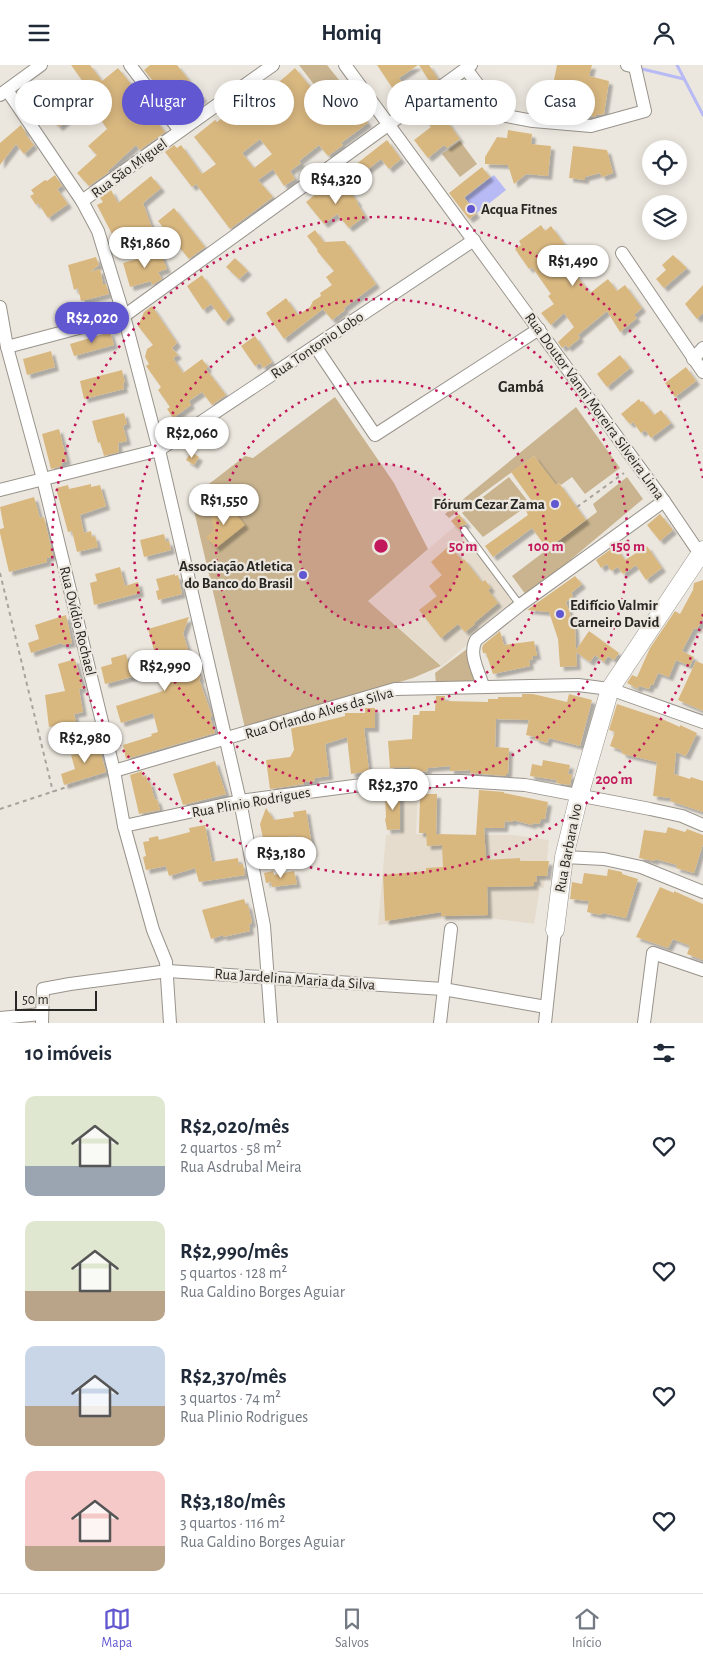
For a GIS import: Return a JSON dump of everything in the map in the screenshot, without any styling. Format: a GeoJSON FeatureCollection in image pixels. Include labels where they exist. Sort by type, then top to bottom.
{"type":"FeatureCollection","features":[{"type":"Feature","properties":{"kind":"street"},"geometry":{"type":"LineString","coordinates":[[42,65],[3,93],[82,201],[98,231],[124,316],[159,450],[240,801],[264,926],[271,1023]]}},
{"type":"Feature","properties":{"kind":"street"},"geometry":{"type":"LineString","coordinates":[[130,65],[180,131]]}},
{"type":"Feature","properties":{"kind":"street","name":"Rua São Miguel"},"geometry":{"type":"LineString","coordinates":[[82,201],[273,65]]}},
{"type":"Feature","properties":{"kind":"street","name":"Rua Doutor Vanni Moreira Silveira Lima"},"geometry":{"type":"LineString","coordinates":[[345,65],[387,121]]}},
{"type":"Feature","properties":{"kind":"street"},"geometry":{"type":"LineString","coordinates":[[450,80],[468,67],[501,115],[533,121],[590,125],[645,111],[635,67],[627,65]]}},
{"type":"Feature","properties":{"kind":"street"},"geometry":{"type":"LineString","coordinates":[[7,347],[124,316],[388,125]]}},
{"type":"Feature","properties":{"kind":"street","name":"Rua Doutor Vanni Moreira Silveira Lima"},"geometry":{"type":"LineString","coordinates":[[390,125],[702,553]]}},
{"type":"Feature","properties":{"kind":"street","name":"Rua Tontonio Lobo"},"geometry":{"type":"LineString","coordinates":[[0,490],[159,450],[474,240]]}},
{"type":"Feature","properties":{"kind":"street"},"geometry":{"type":"LineString","coordinates":[[622,253],[703,372]]}},
{"type":"Feature","properties":{"kind":"street","name":"Rua Ovídio Rochael"},"geometry":{"type":"LineString","coordinates":[[0,307],[7,347],[44,479],[114,771],[124,826],[153,930],[166,962],[170,1023]]}},
{"type":"Feature","properties":{"kind":"street"},"geometry":{"type":"LineString","coordinates":[[315,346],[375,435],[539,329]]}},
{"type":"Feature","properties":{"kind":"street"},"geometry":{"type":"LineString","coordinates":[[693,359],[703,348]]}},
{"type":"Feature","properties":{"kind":"street"},"geometry":{"type":"LineString","coordinates":[[483,686],[472,650],[476,640],[520,605],[664,501]]}},
{"type":"Feature","properties":{"kind":"street","name":"Rua Barbara Ivo"},"geometry":{"type":"LineString","coordinates":[[545,1023],[564,857],[578,796],[610,689],[702,553]]}},
{"type":"Feature","properties":{"kind":"street","name":"Rua Orlando Alves da Silva"},"geometry":{"type":"LineString","coordinates":[[114,771],[395,689],[560,684],[610,689],[703,722]]}},
{"type":"Feature","properties":{"kind":"street","name":"Rua Plinio Rodrigues"},"geometry":{"type":"LineString","coordinates":[[124,826],[240,801],[369,784],[411,781],[461,781],[525,785],[682,816],[703,825]]}},
{"type":"Feature","properties":{"kind":"street"},"geometry":{"type":"LineString","coordinates":[[564,857],[604,859],[641,867],[703,892]]}},
{"type":"Feature","properties":{"kind":"street"},"geometry":{"type":"LineString","coordinates":[[440,1023],[451,929]]}},
{"type":"Feature","properties":{"kind":"street"},"geometry":{"type":"LineString","coordinates":[[644,1023],[653,953],[703,970]]}},
{"type":"Feature","properties":{"kind":"street","name":"Rua Jardelina Maria da Silva"},"geometry":{"type":"LineString","coordinates":[[42,1019],[43,989],[168,971],[443,989],[546,1007]]}},
{"type":"Feature","properties":{"kind":"street"},"geometry":{"type":"LineString","coordinates":[[0,1018],[42,1019]]}},
{"type":"Feature","properties":{"kind":"lane"},"geometry":{"type":"LineString","coordinates":[[464,530],[520,605]]}},
{"type":"Feature","properties":{"kind":"path"},"geometry":{"type":"LineString","coordinates":[[577,507],[624,473]]}},
{"type":"Feature","properties":{"kind":"path"},"geometry":{"type":"LineString","coordinates":[[0,573],[53,792]]}},
{"type":"Feature","properties":{"kind":"path"},"geometry":{"type":"LineString","coordinates":[[0,809],[114,771]]}},
{"type":"Feature","properties":{"kind":"shaded area"},"geometry":{"type":"Polygon","coordinates":[[[299,65],[327,65],[339,80],[310,80],[299,65]]]}},
{"type":"Feature","properties":{"kind":"shaded area"},"geometry":{"type":"Polygon","coordinates":[[[460,141],[477,164],[460,177],[442,154],[460,141]]]}},
{"type":"Feature","properties":{"kind":"shaded area","name":"Associação Atletica do Banco do Brasil"},"geometry":{"type":"Polygon","coordinates":[[[335,397],[394,483],[428,549],[368,601],[441,666],[413,678],[245,728],[191,498],[245,456],[253,458],[335,397]]]}},
{"type":"Feature","properties":{"kind":"shaded area"},"geometry":{"type":"Polygon","coordinates":[[[576,407],[620,468],[585,494],[572,477],[561,485],[559,483],[556,485],[534,456],[449,518],[445,514],[576,407]]]}},
{"type":"Feature","properties":{"kind":"shaded area"},"geometry":{"type":"Polygon","coordinates":[[[509,477],[530,504],[483,537],[462,513],[509,477]]]}},
{"type":"Feature","properties":{"kind":"shaded area"},"geometry":{"type":"Polygon","coordinates":[[[627,477],[643,499],[531,593],[526,595],[512,576],[597,512],[593,504],[627,477]]]}},
{"type":"Feature","properties":{"kind":"shaded area"},"geometry":{"type":"Polygon","coordinates":[[[455,526],[518,602],[442,666],[368,601],[455,526]]]}},
{"type":"Feature","properties":{"kind":"shaded area"},"geometry":{"type":"Polygon","coordinates":[[[467,649],[475,683],[436,683],[435,673],[467,649]]]}},
{"type":"Feature","properties":{"kind":"shaded area"},"geometry":{"type":"Polygon","coordinates":[[[402,793],[418,793],[416,834],[514,835],[549,840],[544,888],[540,888],[534,924],[489,918],[443,919],[378,925],[386,835],[401,834],[402,793]]]}},
{"type":"Feature","properties":{"kind":"water"},"geometry":{"type":"Polygon","coordinates":[[[494,175],[506,190],[477,213],[465,198],[494,175]]]}},
{"type":"Feature","properties":{"kind":"building"},"geometry":{"type":"Polygon","coordinates":[[[71,65],[90,65],[101,80],[90,79],[82,80],[71,65]]]}},
{"type":"Feature","properties":{"kind":"building"},"geometry":{"type":"Polygon","coordinates":[[[150,65],[177,65],[189,80],[152,80],[144,70],[150,65]]]}},
{"type":"Feature","properties":{"kind":"building"},"geometry":{"type":"Polygon","coordinates":[[[377,65],[418,65],[399,78],[400,80],[387,80],[377,65]]]}},
{"type":"Feature","properties":{"kind":"building"},"geometry":{"type":"Polygon","coordinates":[[[419,65],[429,65],[438,79],[428,80],[419,65]]]}},
{"type":"Feature","properties":{"kind":"building"},"geometry":{"type":"Polygon","coordinates":[[[557,65],[592,65],[589,76],[609,81],[604,114],[596,115],[595,117],[595,80],[554,80],[557,65]]]}},
{"type":"Feature","properties":{"kind":"building"},"geometry":{"type":"Polygon","coordinates":[[[118,68],[128,80],[122,80],[122,125],[160,125],[165,132],[140,150],[136,145],[109,172],[89,186],[77,173],[97,155],[88,146],[107,129],[104,125],[112,125],[112,80],[103,80],[118,68]]]}},
{"type":"Feature","properties":{"kind":"building"},"geometry":{"type":"Polygon","coordinates":[[[295,68],[305,80],[304,125],[365,125],[341,143],[343,145],[328,156],[319,145],[290,171],[295,179],[284,186],[273,169],[258,180],[273,197],[230,229],[196,184],[192,187],[165,152],[174,145],[177,148],[181,145],[202,174],[216,164],[194,137],[214,121],[214,125],[294,125],[294,80],[281,80],[295,68]],[[260,139],[242,153],[254,168],[272,154],[260,139]]]}},
{"type":"Feature","properties":{"kind":"building"},"geometry":{"type":"Polygon","coordinates":[[[21,125],[25,134],[34,145],[24,154],[16,144],[0,165],[0,143],[21,125]]]}},
{"type":"Feature","properties":{"kind":"building"},"geometry":{"type":"Polygon","coordinates":[[[429,125],[450,125],[460,139],[447,148],[444,145],[428,158],[414,140],[431,127],[429,125]]]}},
{"type":"Feature","properties":{"kind":"building"},"geometry":{"type":"Polygon","coordinates":[[[508,130],[532,134],[531,144],[551,146],[548,176],[526,174],[514,184],[508,165],[485,164],[485,157],[497,137],[507,138],[508,130]]]}},
{"type":"Feature","properties":{"kind":"building"},"geometry":{"type":"Polygon","coordinates":[[[387,140],[401,159],[389,169],[381,159],[362,174],[355,165],[387,140]]]}},
{"type":"Feature","properties":{"kind":"building"},"geometry":{"type":"Polygon","coordinates":[[[573,146],[607,150],[613,173],[602,177],[600,173],[585,177],[585,180],[569,178],[573,146]]]}},
{"type":"Feature","properties":{"kind":"building"},"geometry":{"type":"Polygon","coordinates":[[[482,167],[490,177],[464,197],[476,214],[469,219],[449,193],[482,167]]]}},
{"type":"Feature","properties":{"kind":"building"},"geometry":{"type":"Polygon","coordinates":[[[55,175],[62,186],[57,189],[68,204],[48,218],[38,203],[36,205],[30,196],[34,194],[31,190],[55,175]]]}},
{"type":"Feature","properties":{"kind":"building"},"geometry":{"type":"Polygon","coordinates":[[[151,176],[161,188],[143,203],[152,228],[146,234],[143,230],[121,247],[111,235],[97,205],[103,202],[100,198],[111,190],[118,203],[151,176]]]}},
{"type":"Feature","properties":{"kind":"building"},"geometry":{"type":"Polygon","coordinates":[[[341,180],[358,202],[365,216],[349,228],[337,214],[324,224],[306,202],[324,187],[328,190],[341,180]]]}},
{"type":"Feature","properties":{"kind":"building"},"geometry":{"type":"Polygon","coordinates":[[[174,208],[205,247],[189,259],[158,221],[174,208]]]}},
{"type":"Feature","properties":{"kind":"building"},"geometry":{"type":"Polygon","coordinates":[[[541,225],[545,231],[551,226],[565,245],[561,247],[575,265],[571,268],[590,293],[608,279],[617,291],[625,285],[642,308],[634,315],[637,318],[620,332],[607,311],[578,335],[580,338],[568,348],[566,345],[562,348],[558,342],[574,327],[564,313],[551,325],[541,313],[554,304],[548,296],[551,294],[532,267],[529,269],[515,249],[521,245],[519,241],[541,225]]]}},
{"type":"Feature","properties":{"kind":"building"},"geometry":{"type":"Polygon","coordinates":[[[315,230],[324,242],[345,241],[376,284],[344,308],[345,310],[332,320],[323,309],[284,339],[266,313],[286,298],[298,315],[321,296],[320,293],[332,285],[326,277],[334,271],[307,236],[315,230]]]}},
{"type":"Feature","properties":{"kind":"building"},"geometry":{"type":"Polygon","coordinates":[[[159,249],[167,269],[158,272],[162,279],[152,285],[151,281],[130,287],[123,263],[141,258],[140,256],[159,249]]]}},
{"type":"Feature","properties":{"kind":"building"},"geometry":{"type":"Polygon","coordinates":[[[673,255],[687,268],[664,288],[656,279],[666,270],[662,265],[673,255]]]}},
{"type":"Feature","properties":{"kind":"building"},"geometry":{"type":"Polygon","coordinates":[[[96,257],[99,265],[90,272],[100,269],[103,284],[106,284],[109,294],[81,301],[78,288],[74,290],[68,265],[96,257]]]}},
{"type":"Feature","properties":{"kind":"building"},"geometry":{"type":"Polygon","coordinates":[[[235,258],[248,271],[239,279],[226,267],[235,258]]]}},
{"type":"Feature","properties":{"kind":"building"},"geometry":{"type":"Polygon","coordinates":[[[202,275],[231,316],[224,322],[211,304],[203,310],[187,286],[202,275]]]}},
{"type":"Feature","properties":{"kind":"building"},"geometry":{"type":"Polygon","coordinates":[[[703,285],[703,313],[697,319],[685,304],[703,285]]]}},
{"type":"Feature","properties":{"kind":"building"},"geometry":{"type":"Polygon","coordinates":[[[152,306],[177,343],[172,348],[178,355],[173,358],[183,373],[202,359],[208,367],[206,369],[226,395],[212,405],[202,392],[189,401],[191,405],[173,418],[167,409],[170,407],[158,390],[161,387],[146,366],[149,364],[145,357],[147,349],[153,345],[138,326],[144,312],[152,306]]]}},
{"type":"Feature","properties":{"kind":"building"},"geometry":{"type":"Polygon","coordinates":[[[110,332],[114,345],[74,356],[70,344],[110,332]]]}},
{"type":"Feature","properties":{"kind":"building"},"geometry":{"type":"Polygon","coordinates":[[[255,336],[272,362],[263,368],[260,363],[255,366],[241,346],[255,336]]]}},
{"type":"Feature","properties":{"kind":"building"},"geometry":{"type":"Polygon","coordinates":[[[51,351],[55,367],[27,375],[23,359],[51,351]]]}},
{"type":"Feature","properties":{"kind":"building"},"geometry":{"type":"Polygon","coordinates":[[[620,355],[630,368],[607,387],[597,374],[620,355]]]}},
{"type":"Feature","properties":{"kind":"building"},"geometry":{"type":"Polygon","coordinates":[[[686,367],[696,381],[675,397],[665,383],[686,367]]]}},
{"type":"Feature","properties":{"kind":"building"},"geometry":{"type":"Polygon","coordinates":[[[122,370],[125,383],[123,383],[124,389],[84,399],[80,381],[122,370]]]}},
{"type":"Feature","properties":{"kind":"building"},"geometry":{"type":"Polygon","coordinates":[[[639,399],[641,402],[643,401],[654,415],[661,410],[671,423],[651,438],[645,430],[641,433],[633,422],[630,424],[621,414],[639,399]]]}},
{"type":"Feature","properties":{"kind":"building"},"geometry":{"type":"Polygon","coordinates":[[[124,413],[127,424],[123,426],[127,441],[118,443],[119,452],[104,456],[92,421],[124,413]]]}},
{"type":"Feature","properties":{"kind":"building"},"geometry":{"type":"Polygon","coordinates":[[[59,429],[67,461],[61,463],[62,466],[51,469],[42,434],[59,429]]]}},
{"type":"Feature","properties":{"kind":"building"},"geometry":{"type":"Polygon","coordinates":[[[191,452],[199,457],[194,465],[186,460],[191,452]]]}},
{"type":"Feature","properties":{"kind":"building"},"geometry":{"type":"Polygon","coordinates":[[[534,456],[556,485],[559,483],[586,520],[547,549],[532,528],[493,557],[485,546],[528,515],[526,511],[534,504],[511,472],[534,456]]]}},
{"type":"Feature","properties":{"kind":"building"},"geometry":{"type":"Polygon","coordinates":[[[91,484],[91,487],[100,485],[106,506],[80,515],[84,533],[91,531],[92,537],[95,536],[98,547],[77,552],[72,531],[68,532],[56,488],[68,485],[69,489],[91,484]]]}},
{"type":"Feature","properties":{"kind":"building"},"geometry":{"type":"Polygon","coordinates":[[[34,497],[40,518],[44,517],[53,556],[47,558],[47,562],[9,572],[0,533],[0,529],[4,528],[0,507],[34,497]]]}},
{"type":"Feature","properties":{"kind":"building"},"geometry":{"type":"Polygon","coordinates":[[[223,505],[233,510],[245,525],[216,548],[206,537],[214,530],[211,515],[223,505]]]}},
{"type":"Feature","properties":{"kind":"building"},"geometry":{"type":"Polygon","coordinates":[[[459,514],[467,524],[461,526],[459,530],[451,521],[459,514]]]}},
{"type":"Feature","properties":{"kind":"building"},"geometry":{"type":"Polygon","coordinates":[[[660,514],[673,530],[660,541],[647,525],[660,514]]]}},
{"type":"Feature","properties":{"kind":"building"},"geometry":{"type":"Polygon","coordinates":[[[164,534],[166,542],[169,541],[171,550],[144,557],[140,540],[164,534]]]}},
{"type":"Feature","properties":{"kind":"building"},"geometry":{"type":"Polygon","coordinates":[[[449,546],[462,560],[464,559],[482,582],[485,580],[491,588],[488,590],[498,603],[465,632],[458,624],[441,638],[419,610],[437,596],[429,586],[442,575],[431,562],[449,546]]]}},
{"type":"Feature","properties":{"kind":"building"},"geometry":{"type":"Polygon","coordinates":[[[615,546],[625,560],[647,546],[662,568],[646,580],[636,565],[623,574],[618,567],[611,571],[607,564],[601,568],[596,560],[615,546]]]}},
{"type":"Feature","properties":{"kind":"building"},"geometry":{"type":"Polygon","coordinates":[[[120,567],[125,586],[138,582],[140,593],[94,605],[90,583],[97,581],[95,574],[120,567]]]}},
{"type":"Feature","properties":{"kind":"building"},"geometry":{"type":"Polygon","coordinates":[[[175,574],[175,576],[178,575],[182,594],[158,600],[156,591],[159,590],[156,579],[175,574]]]}},
{"type":"Feature","properties":{"kind":"building"},"geometry":{"type":"Polygon","coordinates":[[[575,576],[582,584],[571,593],[573,596],[566,602],[575,628],[576,650],[589,631],[619,653],[614,660],[608,656],[604,662],[595,655],[590,662],[576,652],[577,666],[560,667],[558,639],[549,612],[527,610],[575,576]]]}},
{"type":"Feature","properties":{"kind":"building"},"geometry":{"type":"Polygon","coordinates":[[[703,580],[703,618],[697,629],[694,628],[682,651],[694,657],[690,666],[676,660],[669,677],[658,673],[653,685],[651,684],[649,689],[639,686],[638,689],[627,683],[632,675],[637,677],[650,648],[675,611],[680,614],[693,590],[694,583],[703,580]]]}},
{"type":"Feature","properties":{"kind":"building"},"geometry":{"type":"Polygon","coordinates":[[[66,615],[72,643],[63,645],[61,643],[31,653],[28,643],[39,639],[35,625],[66,615]]]}},
{"type":"Feature","properties":{"kind":"building"},"geometry":{"type":"Polygon","coordinates":[[[189,617],[183,633],[193,667],[195,666],[196,670],[198,670],[201,679],[199,679],[212,716],[210,717],[215,733],[126,759],[123,745],[152,736],[151,734],[158,732],[153,713],[121,723],[116,706],[163,691],[157,672],[105,684],[101,667],[112,664],[111,658],[126,654],[132,676],[142,654],[157,661],[148,629],[189,617]]]}},
{"type":"Feature","properties":{"kind":"building"},"geometry":{"type":"Polygon","coordinates":[[[500,631],[504,645],[534,641],[537,656],[532,656],[533,659],[529,660],[530,666],[493,674],[486,653],[483,653],[482,648],[500,631]]]}},
{"type":"Feature","properties":{"kind":"building"},"geometry":{"type":"Polygon","coordinates":[[[75,659],[83,688],[79,689],[83,712],[74,714],[76,722],[49,727],[45,695],[65,691],[58,664],[75,659]]]}},
{"type":"Feature","properties":{"kind":"building"},"geometry":{"type":"Polygon","coordinates":[[[696,661],[703,664],[703,711],[678,700],[696,661]]]}},
{"type":"Feature","properties":{"kind":"building"},"geometry":{"type":"Polygon","coordinates":[[[522,694],[533,694],[567,702],[569,694],[592,700],[580,746],[549,738],[547,743],[526,735],[529,720],[496,719],[495,747],[509,748],[508,774],[506,776],[470,773],[470,770],[450,771],[450,766],[427,768],[428,771],[411,772],[410,767],[390,768],[388,741],[412,739],[413,715],[419,715],[420,711],[435,711],[436,696],[445,696],[445,701],[488,702],[488,699],[498,699],[498,697],[522,697],[522,694]]]}},
{"type":"Feature","properties":{"kind":"building"},"geometry":{"type":"Polygon","coordinates":[[[617,704],[680,727],[680,725],[697,733],[686,756],[676,752],[674,774],[703,781],[703,812],[670,801],[671,798],[653,796],[657,762],[623,754],[621,750],[610,746],[615,732],[609,730],[617,704]]]}},
{"type":"Feature","properties":{"kind":"building"},"geometry":{"type":"Polygon","coordinates":[[[365,708],[375,708],[375,728],[364,728],[369,771],[351,774],[347,737],[325,744],[329,776],[314,778],[315,781],[304,782],[304,784],[270,789],[266,760],[290,757],[294,750],[291,728],[345,716],[345,713],[365,713],[365,708]]]}},
{"type":"Feature","properties":{"kind":"building"},"geometry":{"type":"Polygon","coordinates":[[[97,740],[106,772],[64,785],[61,774],[75,769],[71,755],[77,754],[76,750],[82,749],[80,745],[97,740]]]}},
{"type":"Feature","properties":{"kind":"building"},"geometry":{"type":"Polygon","coordinates":[[[543,760],[570,765],[568,774],[572,775],[570,785],[556,783],[557,780],[530,776],[532,764],[542,766],[543,760]]]}},
{"type":"Feature","properties":{"kind":"building"},"geometry":{"type":"Polygon","coordinates":[[[215,761],[226,794],[183,805],[173,774],[215,761]]]}},
{"type":"Feature","properties":{"kind":"building"},"geometry":{"type":"Polygon","coordinates":[[[142,771],[143,777],[146,776],[148,783],[150,782],[160,810],[139,814],[130,775],[142,771]]]}},
{"type":"Feature","properties":{"kind":"building"},"geometry":{"type":"Polygon","coordinates":[[[479,790],[504,792],[548,802],[545,819],[541,819],[539,824],[533,823],[532,825],[513,820],[513,822],[505,821],[504,828],[484,828],[486,860],[520,858],[520,861],[549,861],[547,876],[536,876],[537,882],[534,882],[534,886],[487,887],[488,915],[441,916],[441,912],[385,921],[383,875],[426,871],[426,868],[443,867],[442,845],[427,846],[426,833],[419,833],[420,794],[437,794],[436,834],[476,835],[479,790]]]}},
{"type":"Feature","properties":{"kind":"building"},"geometry":{"type":"Polygon","coordinates":[[[400,793],[400,829],[387,830],[385,794],[400,793]]]}},
{"type":"Feature","properties":{"kind":"building"},"geometry":{"type":"Polygon","coordinates":[[[266,808],[274,820],[294,817],[293,812],[306,810],[313,852],[301,855],[296,836],[276,838],[276,841],[264,843],[260,824],[266,808]]]}},
{"type":"Feature","properties":{"kind":"building"},"geometry":{"type":"Polygon","coordinates":[[[205,825],[212,862],[238,858],[239,865],[243,864],[245,875],[199,882],[195,868],[169,876],[166,866],[146,870],[143,857],[146,856],[143,842],[158,836],[159,840],[190,832],[189,828],[205,825]]]}},
{"type":"Feature","properties":{"kind":"building"},"geometry":{"type":"Polygon","coordinates":[[[668,827],[685,832],[687,829],[703,835],[703,844],[694,873],[676,868],[677,865],[655,859],[655,861],[639,858],[644,830],[666,833],[668,827]]]}},
{"type":"Feature","properties":{"kind":"building"},"geometry":{"type":"Polygon","coordinates":[[[608,869],[622,872],[622,874],[638,879],[626,918],[587,912],[589,901],[570,899],[572,882],[582,884],[584,873],[607,876],[608,869]]]}},
{"type":"Feature","properties":{"kind":"building"},"geometry":{"type":"Polygon","coordinates":[[[273,871],[274,875],[294,871],[297,884],[272,887],[271,882],[266,883],[264,873],[273,871]]]}},
{"type":"Feature","properties":{"kind":"building"},"geometry":{"type":"Polygon","coordinates":[[[660,887],[703,904],[703,960],[687,954],[690,946],[673,939],[668,948],[636,937],[660,887]]]}},
{"type":"Feature","properties":{"kind":"building"},"geometry":{"type":"Polygon","coordinates":[[[244,899],[246,905],[248,905],[252,923],[249,924],[250,931],[223,937],[223,935],[211,939],[202,910],[244,899]]]}},
{"type":"Feature","properties":{"kind":"waterway"},"geometry":{"type":"LineString","coordinates":[[677,65],[703,115]]}},
{"type":"Feature","properties":{"kind":"waterway"},"geometry":{"type":"LineString","coordinates":[[638,68],[684,79]]}},
{"type":"Feature","properties":{"kind":"place","name":"Acqua Fitnes"},"geometry":{"type":"Point","coordinates":[471,209]}},
{"type":"Feature","properties":{"kind":"place","name":"Fórum Cezar Zama"},"geometry":{"type":"Point","coordinates":[555,504]}},
{"type":"Feature","properties":{"kind":"place","name":"Associação Atletica do Banco do Brasil"},"geometry":{"type":"Point","coordinates":[303,575]}},
{"type":"Feature","properties":{"kind":"place","name":"Edifício Valmir Carneiro David"},"geometry":{"type":"Point","coordinates":[560,614]}},
{"type":"Feature","properties":{"kind":"district","name":"Gambá"},"geometry":{"type":"Point","coordinates":[521,386]}}]}
